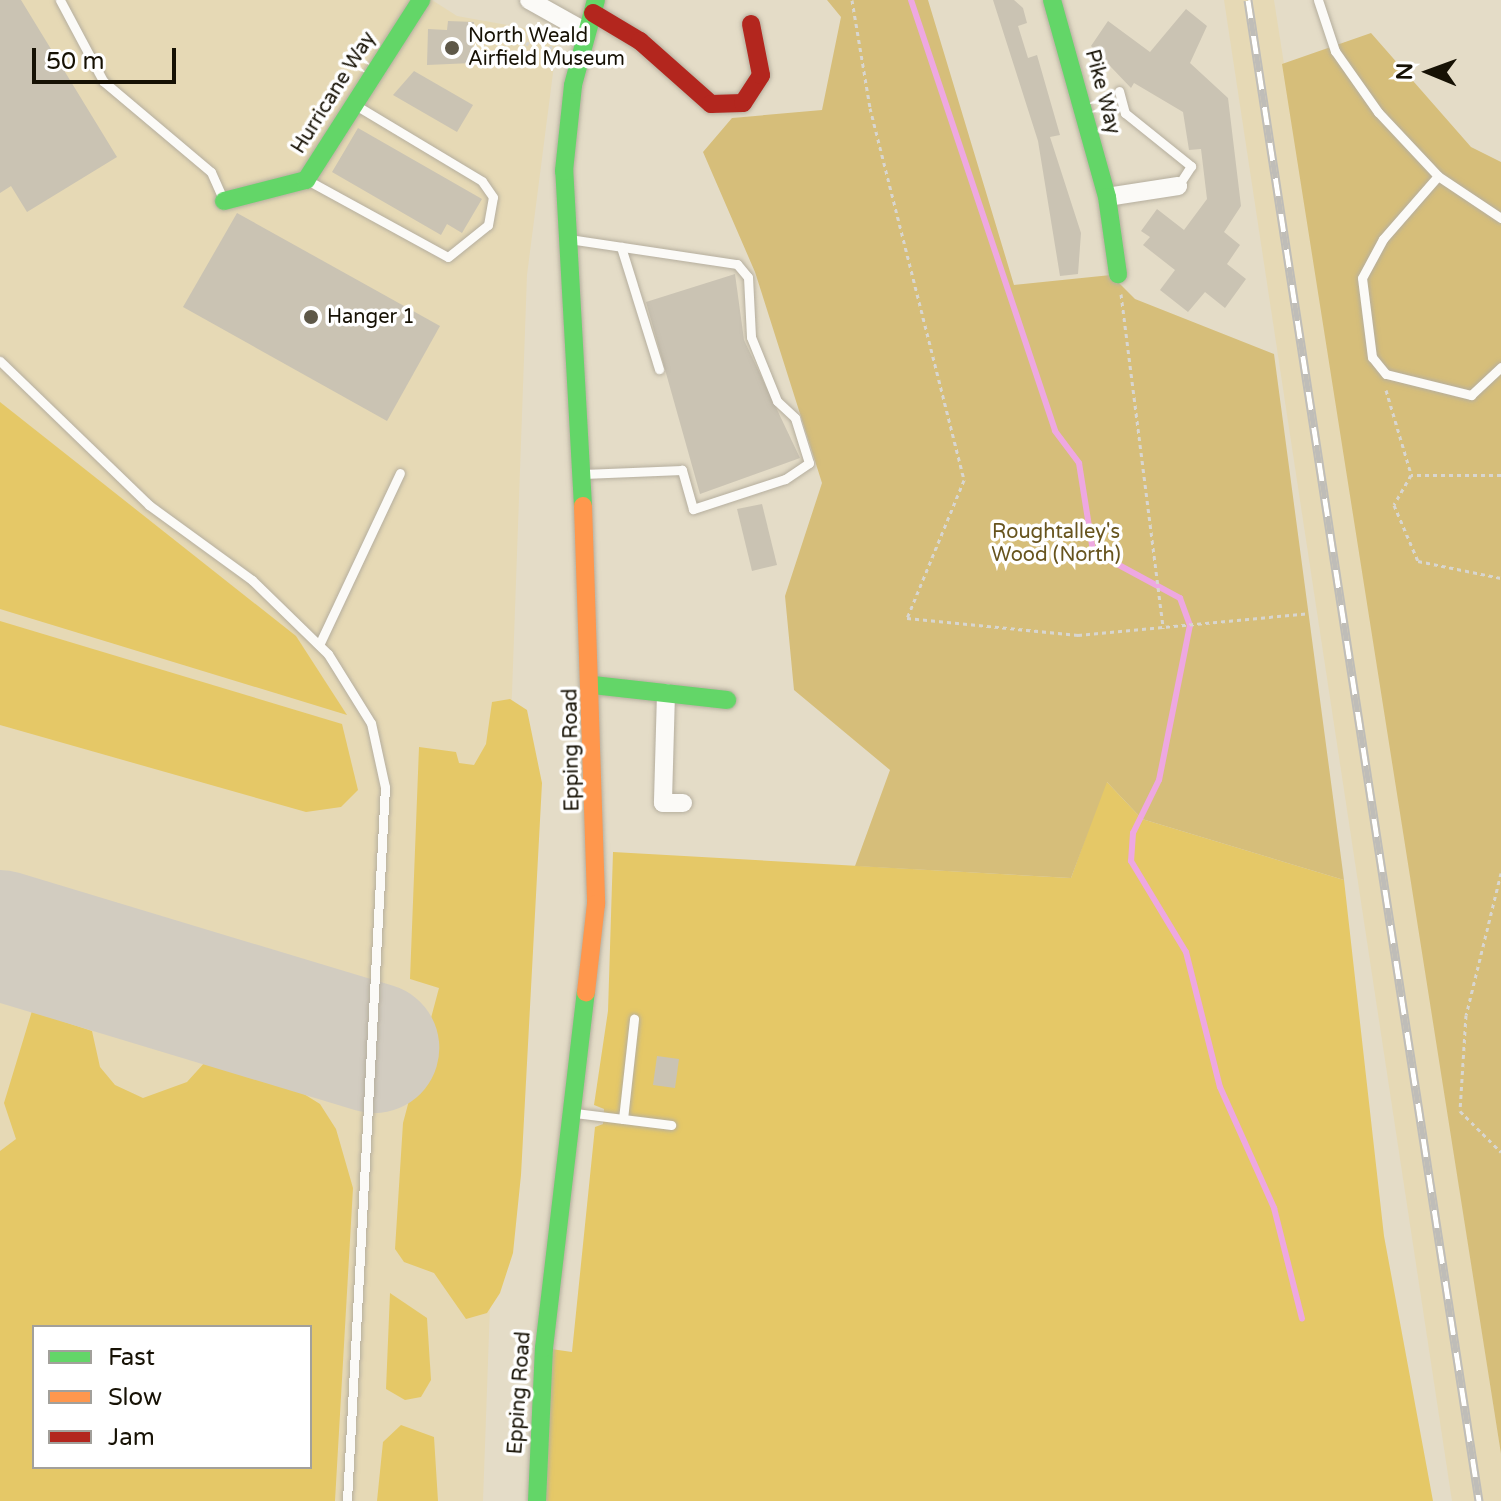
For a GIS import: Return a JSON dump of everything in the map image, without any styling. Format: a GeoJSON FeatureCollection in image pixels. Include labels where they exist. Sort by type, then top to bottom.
{"type":"FeatureCollection","features":[{"type":"Feature","properties":{"kind":"main road","name":"Hurricane Way"},"geometry":{"type":"LineString","coordinates":[[224,201],[306,180],[352,103],[421,0]]}},
{"type":"Feature","properties":{"kind":"main road","name":"Pike Way"},"geometry":{"type":"LineString","coordinates":[[1052,0],[1107,197],[1118,274]]}},
{"type":"Feature","properties":{"kind":"main road","name":"Epping Road"},"geometry":{"type":"LineString","coordinates":[[537,1501],[544,1348],[575,1113],[596,904],[593,685],[566,239],[565,138],[586,32],[594,7]]}},
{"type":"Feature","properties":{"kind":"main road"},"geometry":{"type":"LineString","coordinates":[[594,7],[640,41],[711,104],[743,103],[761,75],[751,24]]}},
{"type":"Feature","properties":{"kind":"main road"},"geometry":{"type":"LineString","coordinates":[[593,685],[727,700]]}},
{"type":"Feature","properties":{"kind":"street"},"geometry":{"type":"LineString","coordinates":[[529,0],[586,32]]}},
{"type":"Feature","properties":{"kind":"street"},"geometry":{"type":"LineString","coordinates":[[1107,197],[1178,186]]}},
{"type":"Feature","properties":{"kind":"street"},"geometry":{"type":"LineString","coordinates":[[666,693],[663,803],[683,803]]}},
{"type":"Feature","properties":{"kind":"lane"},"geometry":{"type":"LineString","coordinates":[[60,0],[103,81],[211,172],[224,201]]}},
{"type":"Feature","properties":{"kind":"lane"},"geometry":{"type":"LineString","coordinates":[[1318,0],[1335,51],[1438,176],[1501,218]]}},
{"type":"Feature","properties":{"kind":"lane"},"geometry":{"type":"LineString","coordinates":[[1119,91],[1125,113],[1191,166],[1178,186]]}},
{"type":"Feature","properties":{"kind":"lane"},"geometry":{"type":"LineString","coordinates":[[306,180],[448,257],[488,225],[493,197],[482,181],[352,103]]}},
{"type":"Feature","properties":{"kind":"lane"},"geometry":{"type":"LineString","coordinates":[[1438,176],[1383,239],[1362,278],[1372,357],[1386,374],[1471,395],[1501,367]]}},
{"type":"Feature","properties":{"kind":"lane"},"geometry":{"type":"LineString","coordinates":[[566,239],[737,264],[748,277],[751,337],[777,401],[795,418],[809,463],[785,479],[693,509],[682,470],[580,474]]}},
{"type":"Feature","properties":{"kind":"lane"},"geometry":{"type":"LineString","coordinates":[[621,247],[659,369]]}},
{"type":"Feature","properties":{"kind":"lane"},"geometry":{"type":"LineString","coordinates":[[0,361],[149,505],[252,580],[319,645],[371,723],[385,787],[347,1501]]}},
{"type":"Feature","properties":{"kind":"lane"},"geometry":{"type":"LineString","coordinates":[[319,645],[400,473]]}},
{"type":"Feature","properties":{"kind":"lane"},"geometry":{"type":"LineString","coordinates":[[623,1119],[634,1019]]}},
{"type":"Feature","properties":{"kind":"lane"},"geometry":{"type":"LineString","coordinates":[[575,1113],[671,1125]]}},
{"type":"Feature","properties":{"kind":"path"},"geometry":{"type":"LineString","coordinates":[[852,0],[870,108],[964,480],[907,618],[1078,635],[1309,613]]}},
{"type":"Feature","properties":{"kind":"path"},"geometry":{"type":"LineString","coordinates":[[541,15],[558,68]]}},
{"type":"Feature","properties":{"kind":"path"},"geometry":{"type":"LineString","coordinates":[[526,45],[544,26]]}},
{"type":"Feature","properties":{"kind":"path"},"geometry":{"type":"LineString","coordinates":[[1118,274],[1163,628]]}},
{"type":"Feature","properties":{"kind":"path"},"geometry":{"type":"LineString","coordinates":[[1386,374],[1385,406],[1411,475]]}},
{"type":"Feature","properties":{"kind":"path"},"geometry":{"type":"LineString","coordinates":[[1411,475],[1501,475]]}},
{"type":"Feature","properties":{"kind":"path"},"geometry":{"type":"LineString","coordinates":[[1411,475],[1394,505],[1418,561],[1501,578]]}},
{"type":"Feature","properties":{"kind":"path"},"geometry":{"type":"LineString","coordinates":[[1501,873],[1466,1015],[1460,1111],[1501,1152]]}},
{"type":"Feature","properties":{"kind":"shaded area"},"geometry":{"type":"Polygon","coordinates":[[[0,0],[432,0],[457,16],[558,34],[527,275],[483,1501],[0,1501],[0,0]]]}},
{"type":"Feature","properties":{"kind":"shaded area"},"geometry":{"type":"Polygon","coordinates":[[[1224,0],[1274,0],[1501,1454],[1501,1501],[1452,1501],[1224,0]]]}},
{"type":"Feature","properties":{"kind":"shaded area"},"geometry":{"type":"Polygon","coordinates":[[[0,402],[296,636],[347,715],[0,609],[0,402]]]}},
{"type":"Feature","properties":{"kind":"shaded area"},"geometry":{"type":"Polygon","coordinates":[[[0,621],[342,724],[358,790],[341,807],[306,812],[0,725],[0,621]]]}},
{"type":"Feature","properties":{"kind":"shaded area"},"geometry":{"type":"Polygon","coordinates":[[[510,699],[527,710],[542,783],[521,1175],[513,1253],[500,1293],[487,1313],[466,1319],[434,1273],[404,1262],[395,1249],[403,1123],[439,988],[410,979],[419,747],[456,752],[459,763],[474,765],[486,744],[492,702],[510,699]]]}},
{"type":"Feature","properties":{"kind":"shaded area"},"geometry":{"type":"Polygon","coordinates":[[[1106,781],[1142,819],[1344,880],[1384,1236],[1433,1501],[537,1501],[544,1348],[572,1352],[595,1127],[603,1124],[604,1109],[594,1105],[608,1011],[613,852],[1071,878],[1106,781]]]}},
{"type":"Feature","properties":{"kind":"shaded area"},"geometry":{"type":"Polygon","coordinates":[[[32,1011],[92,1031],[100,1067],[115,1085],[143,1098],[187,1082],[206,1061],[291,1086],[320,1104],[336,1129],[353,1188],[335,1501],[0,1501],[0,1151],[16,1139],[4,1103],[32,1011]]]}},
{"type":"Feature","properties":{"kind":"shaded area"},"geometry":{"type":"Polygon","coordinates":[[[390,1293],[427,1318],[431,1380],[421,1397],[405,1400],[386,1389],[390,1293]]]}},
{"type":"Feature","properties":{"kind":"shaded area"},"geometry":{"type":"Polygon","coordinates":[[[401,1425],[434,1437],[438,1501],[377,1501],[383,1442],[401,1425]]]}},
{"type":"Feature","properties":{"kind":"green space","name":"Roughtalley's Wood (North)"},"geometry":{"type":"Polygon","coordinates":[[[827,0],[928,0],[1014,285],[1111,275],[1135,299],[1274,354],[1344,880],[1142,819],[1107,782],[1071,878],[855,866],[890,770],[794,690],[785,596],[822,483],[755,272],[703,152],[732,118],[822,110],[841,17],[827,0]]]}},
{"type":"Feature","properties":{"kind":"green space"},"geometry":{"type":"Polygon","coordinates":[[[1371,33],[1471,147],[1501,162],[1501,1454],[1282,64],[1371,33]]]}},
{"type":"Feature","properties":{"kind":"building"},"geometry":{"type":"Polygon","coordinates":[[[0,0],[21,0],[117,157],[27,212],[11,186],[0,193],[0,0]]]}},
{"type":"Feature","properties":{"kind":"building"},"geometry":{"type":"Polygon","coordinates":[[[993,0],[1014,0],[1023,8],[1027,23],[1018,26],[1028,58],[1037,55],[1060,135],[1050,137],[1081,233],[1078,274],[1060,276],[1038,141],[993,0]]]}},
{"type":"Feature","properties":{"kind":"building"},"geometry":{"type":"Polygon","coordinates":[[[1186,9],[1207,26],[1190,63],[1228,98],[1241,206],[1224,232],[1240,245],[1227,264],[1246,279],[1225,308],[1205,292],[1188,312],[1160,290],[1175,270],[1143,245],[1150,237],[1141,231],[1157,209],[1184,230],[1207,199],[1201,149],[1189,150],[1183,112],[1134,83],[1131,88],[1091,46],[1108,21],[1150,52],[1186,9]]]}},
{"type":"Feature","properties":{"kind":"building"},"geometry":{"type":"Polygon","coordinates":[[[448,21],[474,22],[472,63],[427,65],[428,29],[447,30],[448,21]]]}},
{"type":"Feature","properties":{"kind":"building"},"geometry":{"type":"Polygon","coordinates":[[[414,71],[473,105],[457,132],[393,95],[414,71]]]}},
{"type":"Feature","properties":{"kind":"building"},"geometry":{"type":"Polygon","coordinates":[[[358,128],[482,199],[462,233],[447,224],[441,235],[332,172],[358,128]]]}},
{"type":"Feature","properties":{"kind":"building","name":"Hanger 1"},"geometry":{"type":"Polygon","coordinates":[[[237,213],[440,326],[387,421],[183,307],[237,213]]]}},
{"type":"Feature","properties":{"kind":"building"},"geometry":{"type":"Polygon","coordinates":[[[735,274],[744,340],[800,458],[700,494],[646,302],[735,274]]]}},
{"type":"Feature","properties":{"kind":"building"},"geometry":{"type":"Polygon","coordinates":[[[762,504],[777,565],[752,571],[737,509],[762,504]]]}},
{"type":"Feature","properties":{"kind":"building"},"geometry":{"type":"Polygon","coordinates":[[[657,1056],[679,1059],[675,1088],[653,1085],[657,1056]]]}},
{"type":"Feature","properties":{"kind":"waterway"},"geometry":{"type":"LineString","coordinates":[[911,0],[1055,431],[1079,463],[1093,551],[1180,598],[1190,625],[1159,780],[1133,833],[1131,861],[1186,952],[1220,1087],[1274,1208],[1302,1319]]}},
{"type":"Feature","properties":{"kind":"runway"},"geometry":{"type":"LineString","coordinates":[[0,935],[374,1048]]}},
{"type":"Feature","properties":{"kind":"railway"},"geometry":{"type":"LineString","coordinates":[[1248,0],[1479,1501]]}},
{"type":"Feature","properties":{"kind":"traffic: fast"},"geometry":{"type":"LineString","coordinates":[[224,201],[306,180],[421,0]]}},
{"type":"Feature","properties":{"kind":"traffic: fast"},"geometry":{"type":"LineString","coordinates":[[583,506],[564,171],[573,85],[596,0]]}},
{"type":"Feature","properties":{"kind":"traffic: fast"},"geometry":{"type":"LineString","coordinates":[[1052,0],[1107,197],[1118,274]]}},
{"type":"Feature","properties":{"kind":"traffic: fast"},"geometry":{"type":"LineString","coordinates":[[593,685],[727,700]]}},
{"type":"Feature","properties":{"kind":"traffic: fast"},"geometry":{"type":"LineString","coordinates":[[537,1501],[544,1348],[586,992]]}},
{"type":"Feature","properties":{"kind":"traffic: slow"},"geometry":{"type":"LineString","coordinates":[[583,506],[596,904],[586,992]]}},
{"type":"Feature","properties":{"kind":"traffic: jam"},"geometry":{"type":"LineString","coordinates":[[593,13],[640,41],[711,104],[743,103],[761,75],[751,24]]}},
{"type":"Feature","properties":{"kind":"place","name":"North Weald Airfield Museum"},"geometry":{"type":"Point","coordinates":[452,48]}},
{"type":"Feature","properties":{"kind":"place","name":"Hanger 1"},"geometry":{"type":"Point","coordinates":[311,317]}}]}
